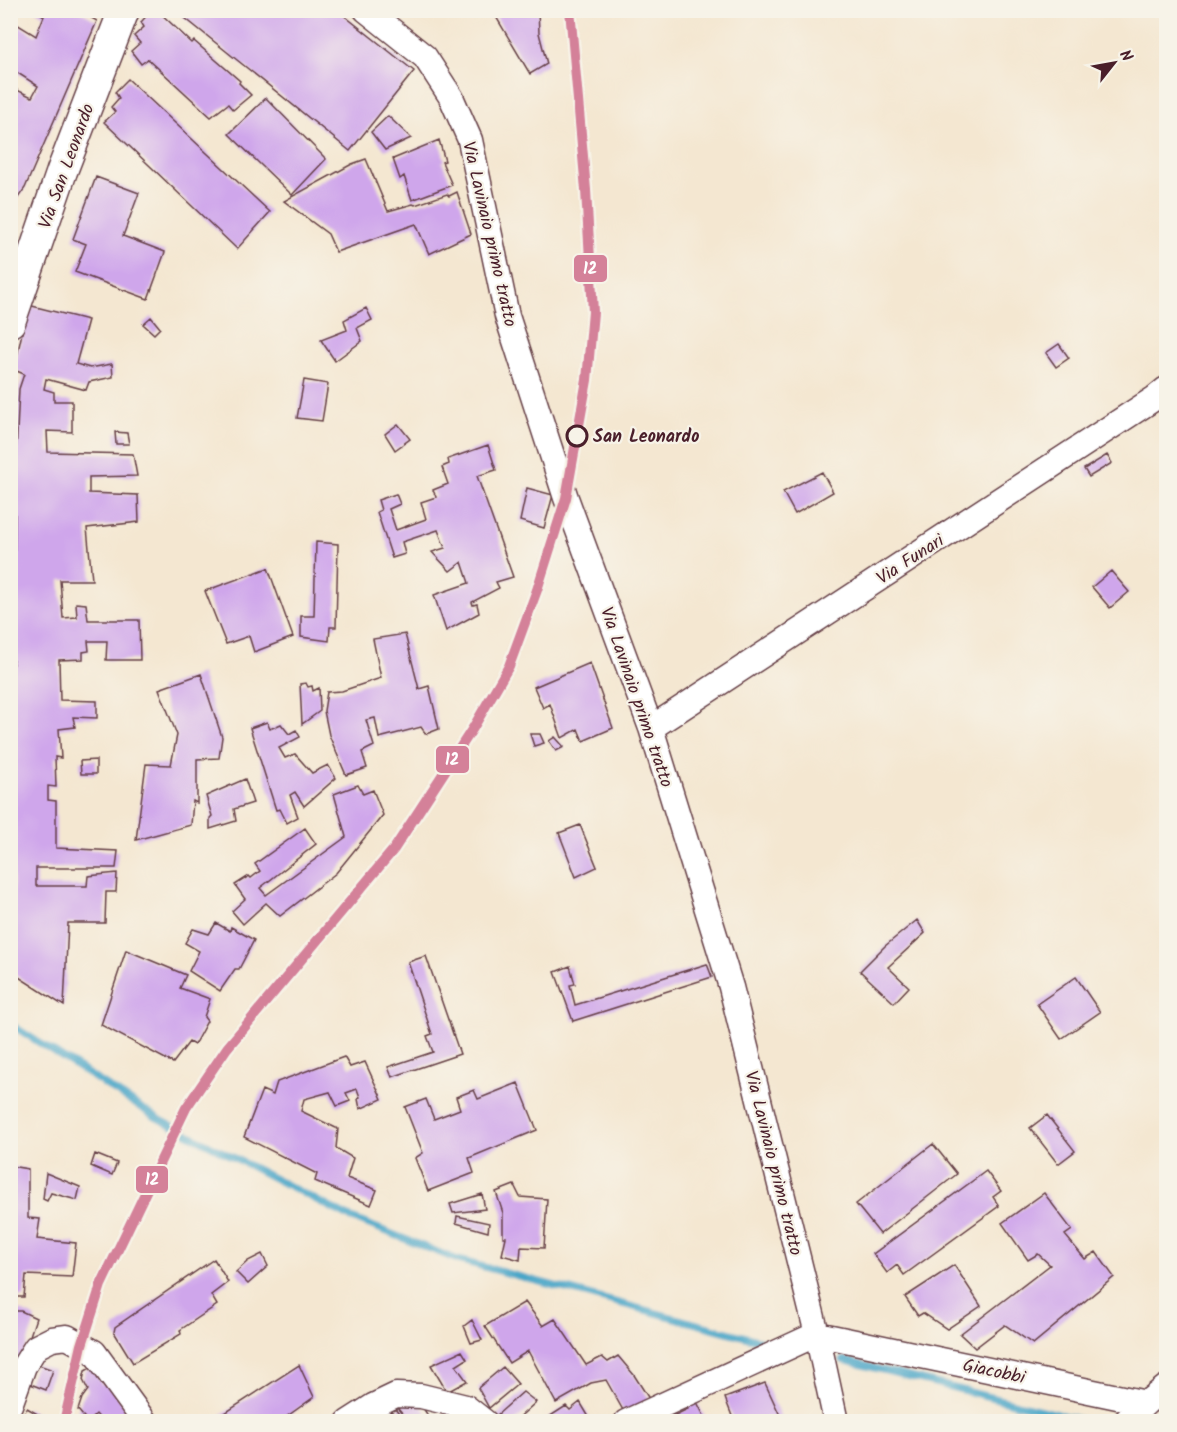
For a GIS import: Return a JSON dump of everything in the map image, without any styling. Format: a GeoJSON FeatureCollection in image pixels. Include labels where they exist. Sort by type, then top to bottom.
{"type":"FeatureCollection","features":[{"type":"Feature","properties":{"kind":"main road","name":"Via San Leonardo"},"geometry":{"type":"LineString","coordinates":[[10,322],[18,279],[124,10]]}},
{"type":"Feature","properties":{"kind":"street","name":"Via Lavinaio primo tratto"},"geometry":{"type":"LineString","coordinates":[[366,10],[425,57],[451,97],[470,140],[507,316],[566,498],[651,728],[731,987],[817,1334],[836,1422]]}},
{"type":"Feature","properties":{"kind":"street","name":"Via Funari"},"geometry":{"type":"LineString","coordinates":[[651,728],[1167,389]]}},
{"type":"Feature","properties":{"kind":"street","name":"Giacobbi"},"geometry":{"type":"LineString","coordinates":[[817,1334],[1134,1414],[1167,1388]]}},
{"type":"Feature","properties":{"kind":"street"},"geometry":{"type":"LineString","coordinates":[[626,1422],[817,1334]]}},
{"type":"Feature","properties":{"kind":"street"},"geometry":{"type":"LineString","coordinates":[[10,1405],[24,1366],[36,1347],[52,1339],[67,1337],[94,1352],[145,1422]]}},
{"type":"Feature","properties":{"kind":"street"},"geometry":{"type":"LineString","coordinates":[[348,1422],[396,1395],[421,1396],[466,1407],[485,1422]]}},
{"type":"Feature","properties":{"kind":"building"},"geometry":{"type":"Polygon","coordinates":[[[35,10],[78,10],[97,21],[25,188],[10,209],[10,97],[14,100],[17,90],[32,97],[38,86],[10,68],[10,22],[12,21],[36,36],[44,16],[35,10]]]}},
{"type":"Feature","properties":{"kind":"building"},"geometry":{"type":"Polygon","coordinates":[[[152,10],[157,10],[192,43],[194,41],[240,81],[239,83],[251,95],[233,110],[228,104],[211,117],[148,59],[141,64],[131,51],[140,43],[134,36],[144,27],[141,22],[152,10]]]}},
{"type":"Feature","properties":{"kind":"building"},"geometry":{"type":"Polygon","coordinates":[[[175,10],[337,10],[414,71],[350,151],[175,10]]]}},
{"type":"Feature","properties":{"kind":"building"},"geometry":{"type":"Polygon","coordinates":[[[492,10],[538,10],[539,33],[547,64],[530,74],[492,10]]]}},
{"type":"Feature","properties":{"kind":"building"},"geometry":{"type":"Polygon","coordinates":[[[128,79],[270,212],[237,249],[104,122],[115,112],[111,107],[119,98],[115,92],[128,79]]]}},
{"type":"Feature","properties":{"kind":"building"},"geometry":{"type":"Polygon","coordinates":[[[266,98],[326,159],[292,195],[229,134],[266,98]]]}},
{"type":"Feature","properties":{"kind":"building"},"geometry":{"type":"Polygon","coordinates":[[[388,116],[411,138],[385,150],[371,132],[388,116]]]}},
{"type":"Feature","properties":{"kind":"building"},"geometry":{"type":"Polygon","coordinates":[[[439,140],[445,161],[442,162],[452,185],[412,200],[404,176],[400,179],[393,159],[439,140]]]}},
{"type":"Feature","properties":{"kind":"building"},"geometry":{"type":"Polygon","coordinates":[[[366,159],[388,211],[457,192],[471,234],[429,254],[416,224],[336,252],[328,234],[284,201],[352,164],[366,159]]]}},
{"type":"Feature","properties":{"kind":"building"},"geometry":{"type":"Polygon","coordinates":[[[96,177],[139,193],[123,236],[165,252],[148,299],[75,272],[86,244],[73,239],[96,177]]]}},
{"type":"Feature","properties":{"kind":"building"},"geometry":{"type":"Polygon","coordinates":[[[28,305],[88,320],[76,364],[90,368],[112,364],[113,377],[89,382],[86,390],[46,379],[44,389],[54,392],[54,401],[72,401],[72,432],[47,431],[48,452],[133,454],[137,476],[89,477],[89,493],[138,495],[139,522],[87,528],[92,580],[60,580],[63,618],[77,617],[76,603],[86,604],[88,620],[139,620],[140,660],[106,660],[107,641],[88,641],[89,651],[83,652],[83,659],[59,660],[60,700],[97,701],[97,718],[73,717],[75,727],[59,729],[61,758],[55,757],[56,787],[48,786],[48,800],[56,801],[56,848],[118,851],[116,868],[36,868],[36,886],[87,886],[88,876],[117,873],[116,892],[106,892],[105,923],[68,923],[64,1006],[14,974],[12,714],[16,453],[19,389],[24,374],[14,370],[28,305]]]}},
{"type":"Feature","properties":{"kind":"building"},"geometry":{"type":"Polygon","coordinates":[[[366,308],[372,320],[357,328],[362,341],[335,361],[321,340],[347,330],[344,320],[366,308]]]}},
{"type":"Feature","properties":{"kind":"building"},"geometry":{"type":"Polygon","coordinates":[[[151,317],[160,328],[154,334],[143,324],[151,317]]]}},
{"type":"Feature","properties":{"kind":"building"},"geometry":{"type":"Polygon","coordinates":[[[1059,344],[1069,358],[1056,367],[1046,353],[1059,344]]]}},
{"type":"Feature","properties":{"kind":"building"},"geometry":{"type":"Polygon","coordinates":[[[304,380],[328,384],[322,421],[297,418],[304,380]]]}},
{"type":"Feature","properties":{"kind":"building"},"geometry":{"type":"Polygon","coordinates":[[[398,424],[410,439],[395,450],[385,434],[398,424]]]}},
{"type":"Feature","properties":{"kind":"building"},"geometry":{"type":"Polygon","coordinates":[[[115,432],[127,433],[129,444],[116,444],[115,432]]]}},
{"type":"Feature","properties":{"kind":"building"},"geometry":{"type":"Polygon","coordinates":[[[488,445],[496,470],[477,476],[513,577],[496,582],[499,588],[472,602],[473,605],[477,604],[479,613],[446,631],[434,595],[469,583],[462,562],[450,571],[432,552],[445,548],[438,530],[402,542],[405,554],[392,558],[377,512],[381,510],[378,500],[396,494],[400,504],[389,509],[396,530],[426,519],[421,502],[436,497],[433,490],[448,484],[442,467],[449,464],[448,459],[488,445]]]}},
{"type":"Feature","properties":{"kind":"building"},"geometry":{"type":"Polygon","coordinates":[[[1107,455],[1112,463],[1089,477],[1084,469],[1107,455]]]}},
{"type":"Feature","properties":{"kind":"building"},"geometry":{"type":"Polygon","coordinates":[[[822,472],[833,492],[795,514],[783,492],[822,472]]]}},
{"type":"Feature","properties":{"kind":"building"},"geometry":{"type":"Polygon","coordinates":[[[527,488],[553,495],[544,528],[520,521],[527,488]]]}},
{"type":"Feature","properties":{"kind":"building"},"geometry":{"type":"Polygon","coordinates":[[[316,542],[338,544],[336,627],[330,627],[329,641],[301,637],[301,616],[314,616],[316,542]]]}},
{"type":"Feature","properties":{"kind":"building"},"geometry":{"type":"Polygon","coordinates":[[[268,568],[293,637],[254,652],[249,636],[226,644],[205,591],[268,568]]]}},
{"type":"Feature","properties":{"kind":"building"},"geometry":{"type":"Polygon","coordinates":[[[1111,571],[1129,592],[1110,608],[1092,587],[1111,571]]]}},
{"type":"Feature","properties":{"kind":"building"},"geometry":{"type":"Polygon","coordinates":[[[405,634],[419,689],[429,686],[439,729],[426,734],[421,727],[379,738],[375,718],[366,720],[374,746],[362,752],[367,768],[346,775],[329,735],[324,711],[327,692],[342,691],[381,678],[373,639],[405,634]]]}},
{"type":"Feature","properties":{"kind":"building"},"geometry":{"type":"Polygon","coordinates":[[[590,663],[613,728],[583,741],[578,729],[562,738],[550,704],[543,708],[534,687],[590,663]]]}},
{"type":"Feature","properties":{"kind":"building"},"geometry":{"type":"Polygon","coordinates":[[[201,674],[222,737],[219,758],[197,759],[197,803],[193,801],[191,825],[136,840],[146,764],[171,765],[177,735],[159,689],[201,674]]]}},
{"type":"Feature","properties":{"kind":"building"},"geometry":{"type":"Polygon","coordinates":[[[306,683],[308,687],[312,686],[313,691],[319,688],[320,711],[302,724],[300,684],[306,683]]]}},
{"type":"Feature","properties":{"kind":"building"},"geometry":{"type":"Polygon","coordinates":[[[267,722],[270,729],[281,724],[289,734],[296,730],[300,737],[279,748],[285,758],[295,754],[312,773],[328,765],[336,778],[304,806],[295,792],[290,795],[298,817],[287,823],[280,809],[276,810],[250,728],[267,722]]]}},
{"type":"Feature","properties":{"kind":"building"},"geometry":{"type":"Polygon","coordinates":[[[530,734],[540,734],[544,743],[534,746],[530,734]]]}},
{"type":"Feature","properties":{"kind":"building"},"geometry":{"type":"Polygon","coordinates":[[[555,737],[564,747],[556,751],[549,741],[555,737]]]}},
{"type":"Feature","properties":{"kind":"building"},"geometry":{"type":"Polygon","coordinates":[[[96,760],[96,774],[81,774],[80,761],[96,760]]]}},
{"type":"Feature","properties":{"kind":"building"},"geometry":{"type":"Polygon","coordinates":[[[245,779],[253,803],[234,809],[236,821],[210,829],[212,816],[206,796],[245,779]]]}},
{"type":"Feature","properties":{"kind":"building"},"geometry":{"type":"Polygon","coordinates":[[[358,785],[363,794],[373,790],[383,815],[336,873],[280,916],[266,903],[243,924],[232,911],[245,899],[235,885],[260,871],[255,864],[305,828],[316,844],[260,888],[266,895],[346,837],[334,794],[358,785]]]}},
{"type":"Feature","properties":{"kind":"building"},"geometry":{"type":"Polygon","coordinates":[[[580,825],[597,867],[576,877],[559,833],[580,825]]]}},
{"type":"Feature","properties":{"kind":"building"},"geometry":{"type":"Polygon","coordinates":[[[917,920],[925,933],[888,967],[909,987],[894,1003],[860,971],[885,946],[917,920]]]}},
{"type":"Feature","properties":{"kind":"building"},"geometry":{"type":"Polygon","coordinates":[[[216,923],[230,931],[231,927],[254,940],[239,969],[235,969],[220,991],[189,971],[199,951],[185,943],[193,929],[209,934],[216,923]]]}},
{"type":"Feature","properties":{"kind":"building"},"geometry":{"type":"Polygon","coordinates":[[[126,950],[186,975],[180,988],[210,999],[204,1017],[207,1021],[194,1045],[189,1042],[173,1063],[101,1025],[126,950]]]}},
{"type":"Feature","properties":{"kind":"building"},"geometry":{"type":"Polygon","coordinates":[[[426,956],[460,1054],[392,1077],[388,1067],[433,1052],[427,1036],[432,1034],[408,962],[426,956]]]}},
{"type":"Feature","properties":{"kind":"building"},"geometry":{"type":"Polygon","coordinates":[[[707,964],[712,977],[573,1021],[555,972],[570,966],[575,984],[570,985],[575,1005],[707,964]]]}},
{"type":"Feature","properties":{"kind":"building"},"geometry":{"type":"Polygon","coordinates":[[[1076,977],[1100,1012],[1061,1039],[1037,1004],[1076,977]]]}},
{"type":"Feature","properties":{"kind":"building"},"geometry":{"type":"Polygon","coordinates":[[[344,1057],[350,1067],[365,1062],[382,1099],[360,1109],[357,1089],[346,1093],[350,1101],[337,1106],[330,1092],[304,1099],[301,1111],[338,1129],[336,1148],[353,1158],[347,1178],[377,1190],[371,1205],[315,1181],[317,1174],[244,1137],[262,1090],[273,1095],[277,1082],[344,1057]]]}},
{"type":"Feature","properties":{"kind":"building"},"geometry":{"type":"Polygon","coordinates":[[[518,1083],[537,1130],[469,1158],[474,1173],[428,1191],[415,1158],[423,1153],[405,1107],[426,1099],[434,1119],[460,1109],[456,1097],[474,1090],[478,1099],[518,1083]]]}},
{"type":"Feature","properties":{"kind":"building"},"geometry":{"type":"Polygon","coordinates":[[[1047,1115],[1075,1151],[1058,1164],[1030,1128],[1047,1115]]]}},
{"type":"Feature","properties":{"kind":"building"},"geometry":{"type":"Polygon","coordinates":[[[933,1144],[957,1174],[880,1234],[856,1204],[933,1144]]]}},
{"type":"Feature","properties":{"kind":"building"},"geometry":{"type":"Polygon","coordinates":[[[95,1154],[117,1163],[112,1175],[91,1166],[95,1154]]]}},
{"type":"Feature","properties":{"kind":"building"},"geometry":{"type":"Polygon","coordinates":[[[10,1166],[28,1169],[28,1218],[40,1219],[37,1239],[76,1243],[72,1277],[26,1275],[24,1297],[10,1297],[10,1166]]]}},
{"type":"Feature","properties":{"kind":"building"},"geometry":{"type":"Polygon","coordinates":[[[986,1171],[1001,1191],[993,1197],[999,1206],[904,1275],[897,1265],[887,1273],[873,1254],[986,1171]]]}},
{"type":"Feature","properties":{"kind":"building"},"geometry":{"type":"Polygon","coordinates":[[[46,1173],[80,1187],[77,1200],[51,1193],[47,1201],[43,1199],[46,1173]]]}},
{"type":"Feature","properties":{"kind":"building"},"geometry":{"type":"Polygon","coordinates":[[[514,1185],[520,1197],[547,1199],[544,1248],[521,1247],[520,1260],[502,1255],[506,1237],[503,1237],[503,1213],[496,1192],[514,1185]]]}},
{"type":"Feature","properties":{"kind":"building"},"geometry":{"type":"Polygon","coordinates":[[[1044,1193],[1072,1230],[1065,1235],[1085,1259],[1096,1252],[1114,1277],[1033,1344],[1005,1325],[975,1348],[960,1334],[1050,1265],[1038,1254],[1028,1260],[1002,1223],[1044,1193]]]}},
{"type":"Feature","properties":{"kind":"building"},"geometry":{"type":"Polygon","coordinates":[[[482,1194],[485,1209],[453,1213],[450,1204],[482,1194]]]}},
{"type":"Feature","properties":{"kind":"building"},"geometry":{"type":"Polygon","coordinates":[[[457,1216],[489,1223],[488,1232],[456,1223],[457,1216]]]}},
{"type":"Feature","properties":{"kind":"building"},"geometry":{"type":"Polygon","coordinates":[[[262,1254],[268,1266],[248,1284],[236,1272],[248,1261],[262,1254]]]}},
{"type":"Feature","properties":{"kind":"building"},"geometry":{"type":"Polygon","coordinates":[[[214,1259],[228,1282],[211,1295],[217,1305],[180,1330],[181,1334],[133,1363],[114,1332],[115,1327],[214,1259]]]}},
{"type":"Feature","properties":{"kind":"building"},"geometry":{"type":"Polygon","coordinates":[[[954,1265],[981,1306],[947,1329],[923,1313],[918,1316],[905,1297],[954,1265]]]}},
{"type":"Feature","properties":{"kind":"building"},"geometry":{"type":"Polygon","coordinates":[[[525,1302],[543,1326],[555,1319],[586,1365],[602,1357],[608,1362],[618,1356],[634,1375],[653,1405],[628,1419],[606,1380],[591,1383],[556,1403],[528,1351],[509,1363],[485,1326],[525,1302]]]}},
{"type":"Feature","properties":{"kind":"building"},"geometry":{"type":"Polygon","coordinates":[[[10,1311],[21,1311],[36,1318],[19,1368],[10,1366],[10,1311]]]}},
{"type":"Feature","properties":{"kind":"building"},"geometry":{"type":"Polygon","coordinates":[[[472,1320],[482,1340],[471,1343],[464,1326],[472,1320]]]}},
{"type":"Feature","properties":{"kind":"building"},"geometry":{"type":"Polygon","coordinates":[[[462,1351],[467,1359],[456,1366],[467,1381],[447,1392],[431,1365],[462,1351]]]}},
{"type":"Feature","properties":{"kind":"building"},"geometry":{"type":"Polygon","coordinates":[[[36,1364],[53,1370],[46,1390],[28,1383],[36,1364]]]}},
{"type":"Feature","properties":{"kind":"building"},"geometry":{"type":"Polygon","coordinates":[[[299,1365],[314,1397],[279,1422],[211,1422],[299,1365]]]}},
{"type":"Feature","properties":{"kind":"building"},"geometry":{"type":"Polygon","coordinates":[[[92,1367],[102,1385],[107,1381],[133,1419],[130,1422],[103,1422],[96,1414],[88,1422],[78,1410],[88,1390],[83,1380],[85,1371],[92,1367]]]}},
{"type":"Feature","properties":{"kind":"building"},"geometry":{"type":"Polygon","coordinates":[[[503,1367],[518,1384],[489,1408],[478,1388],[503,1367]]]}},
{"type":"Feature","properties":{"kind":"building"},"geometry":{"type":"Polygon","coordinates":[[[765,1383],[783,1422],[730,1422],[732,1416],[725,1398],[765,1383]]]}},
{"type":"Feature","properties":{"kind":"building"},"geometry":{"type":"Polygon","coordinates":[[[523,1392],[536,1402],[514,1422],[502,1422],[497,1415],[523,1392]]]}},
{"type":"Feature","properties":{"kind":"building"},"geometry":{"type":"Polygon","coordinates":[[[694,1396],[707,1422],[670,1422],[669,1418],[688,1409],[685,1402],[694,1396]]]}},
{"type":"Feature","properties":{"kind":"building"},"geometry":{"type":"Polygon","coordinates":[[[418,1400],[432,1422],[409,1422],[398,1409],[405,1402],[418,1400]]]}},
{"type":"Feature","properties":{"kind":"building"},"geometry":{"type":"Polygon","coordinates":[[[580,1402],[592,1422],[541,1422],[566,1406],[570,1410],[580,1402]]]}},
{"type":"Feature","properties":{"kind":"building"},"geometry":{"type":"Polygon","coordinates":[[[1166,1403],[1166,1418],[1159,1410],[1166,1403]]]}},
{"type":"Feature","properties":{"kind":"building"},"geometry":{"type":"Polygon","coordinates":[[[27,1408],[41,1416],[39,1422],[19,1422],[27,1408]]]}},
{"type":"Feature","properties":{"kind":"building"},"geometry":{"type":"Polygon","coordinates":[[[395,1409],[405,1422],[363,1422],[383,1410],[388,1414],[395,1409]]]}},
{"type":"Feature","properties":{"kind":"building"},"geometry":{"type":"Polygon","coordinates":[[[455,1412],[464,1422],[446,1422],[455,1412]]]}},
{"type":"Feature","properties":{"kind":"waterway"},"geometry":{"type":"LineString","coordinates":[[10,1024],[157,1118],[349,1217],[458,1260],[772,1344]]}},
{"type":"Feature","properties":{"kind":"waterway"},"geometry":{"type":"LineString","coordinates":[[843,1360],[1089,1422]]}},
{"type":"Feature","properties":{"kind":"transit line","name":"12"},"geometry":{"type":"LineString","coordinates":[[64,1422],[82,1345],[101,1285],[186,1108],[227,1048],[394,849],[473,728],[509,666],[537,590],[566,498],[587,380],[593,312],[586,190],[570,10]]}},
{"type":"Feature","properties":{"kind":"place","name":"San Leonardo"},"geometry":{"type":"Point","coordinates":[577,436]}}]}
